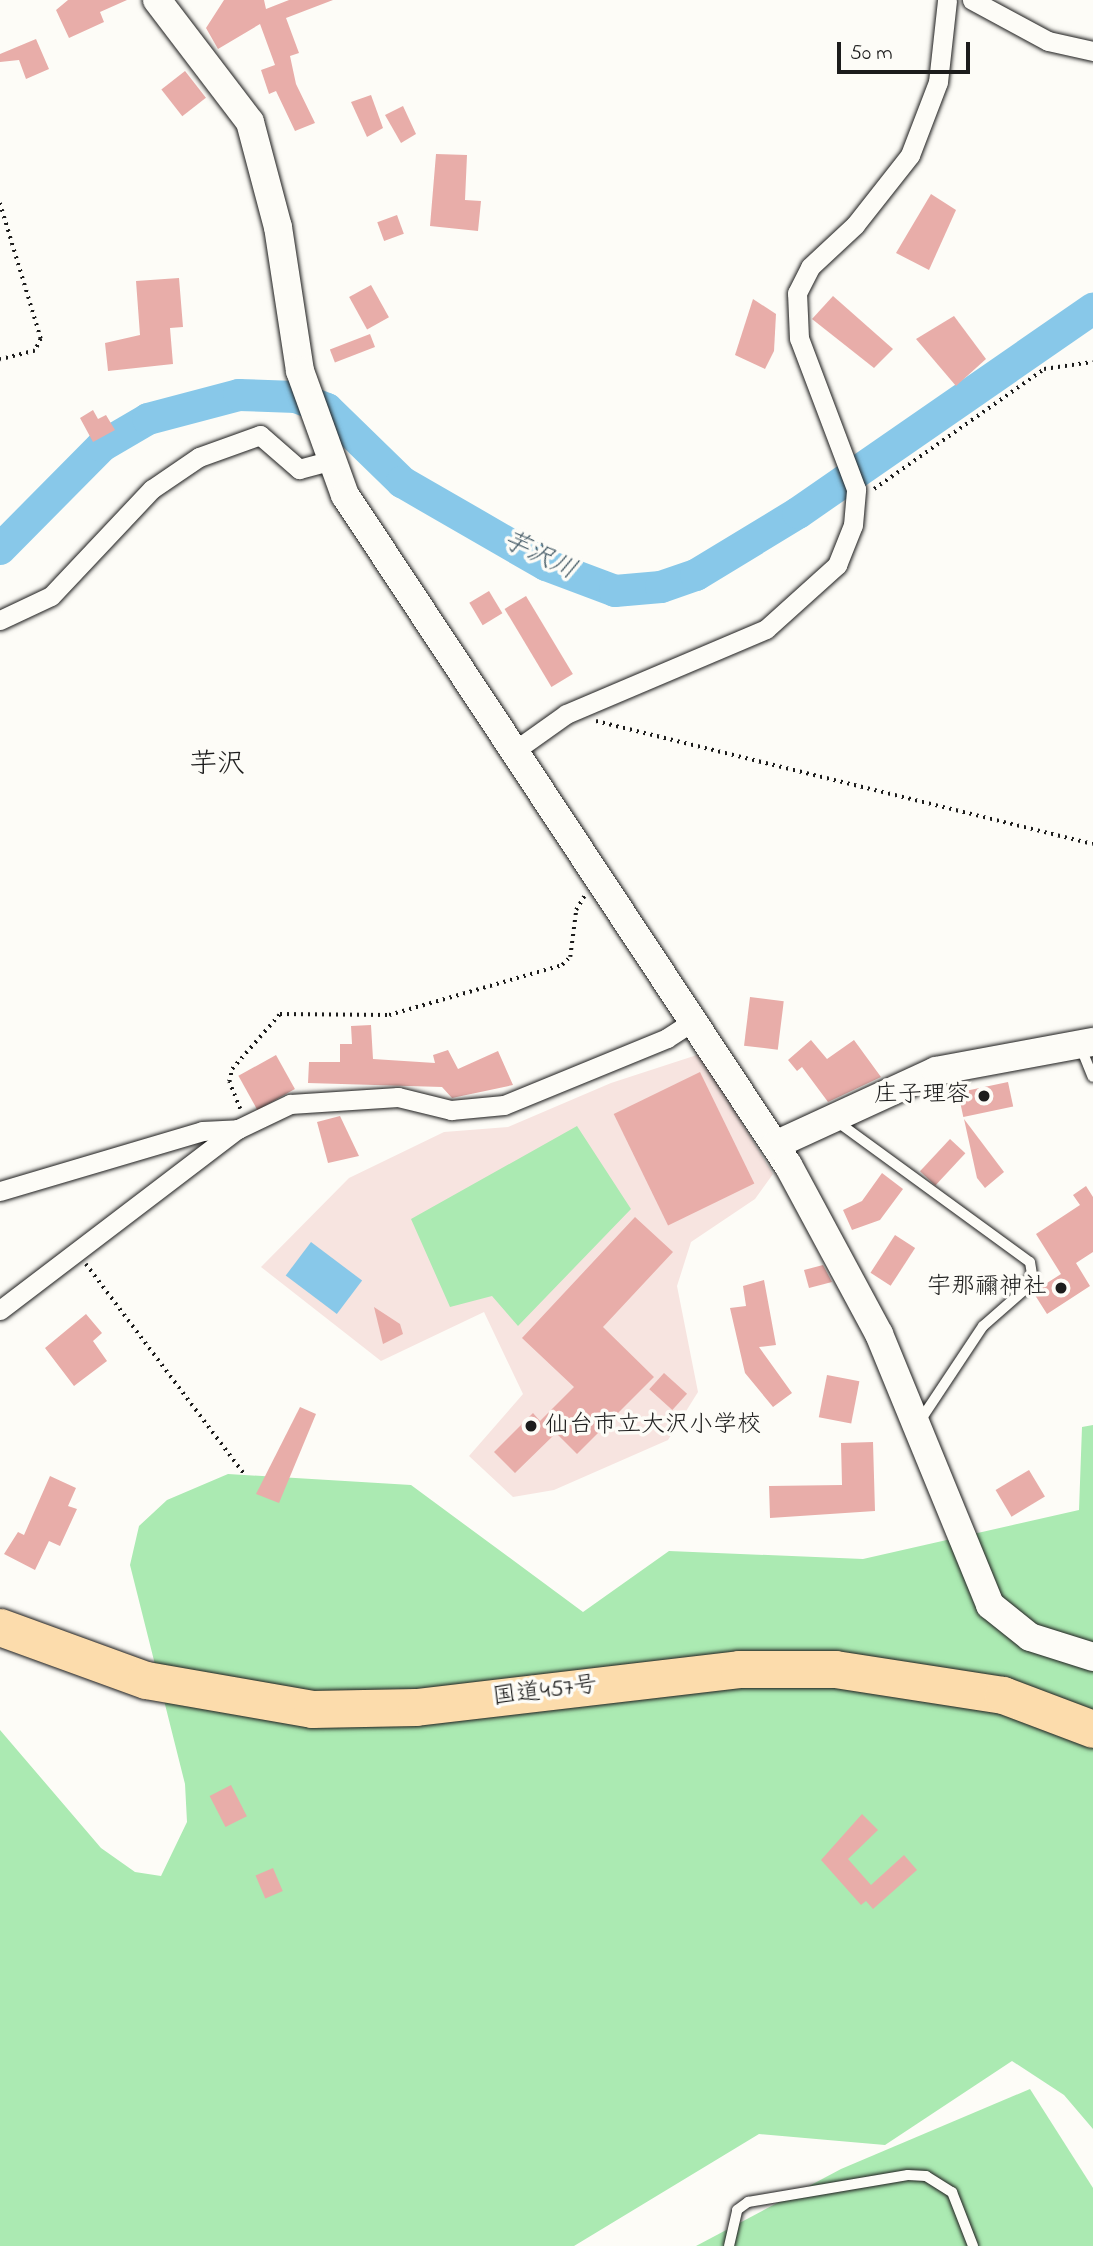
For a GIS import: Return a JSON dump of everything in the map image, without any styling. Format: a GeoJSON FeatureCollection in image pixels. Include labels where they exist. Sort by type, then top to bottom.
{"type":"FeatureCollection","features":[{"type":"Feature","properties":{"kind":"highway","name":"国道457号"},"geometry":{"type":"LineString","coordinates":[[0,1628],[145,1680],[312,1709],[416,1707],[739,1670],[835,1669],[1003,1695],[1093,1729]]}},
{"type":"Feature","properties":{"kind":"street"},"geometry":{"type":"LineString","coordinates":[[157,0],[250,122],[278,227],[302,378],[328,461],[375,544],[517,749],[692,1022],[775,1145],[879,1334],[918,1423],[990,1605],[1030,1637],[1093,1657]]}},
{"type":"Feature","properties":{"kind":"street"},"geometry":{"type":"LineString","coordinates":[[517,749],[566,714],[766,629],[837,565],[857,495],[840,460],[799,338],[797,293],[810,267],[855,226],[910,155],[938,82],[947,0]]}},
{"type":"Feature","properties":{"kind":"street"},"geometry":{"type":"LineString","coordinates":[[972,0],[1048,41],[1093,51]]}},
{"type":"Feature","properties":{"kind":"street"},"geometry":{"type":"LineString","coordinates":[[0,620],[51,596],[152,488],[199,457],[260,435],[299,469],[328,461]]}},
{"type":"Feature","properties":{"kind":"street"},"geometry":{"type":"LineString","coordinates":[[0,1310],[238,1129],[290,1104],[318,1098],[398,1097],[451,1110],[504,1105],[667,1038],[692,1022]]}},
{"type":"Feature","properties":{"kind":"street"},"geometry":{"type":"LineString","coordinates":[[775,1145],[829,1116],[936,1071],[1086,1043]]}},
{"type":"Feature","properties":{"kind":"street"},"geometry":{"type":"LineString","coordinates":[[0,1191],[202,1131],[238,1129]]}},
{"type":"Feature","properties":{"kind":"lane"},"geometry":{"type":"LineString","coordinates":[[1086,1043],[1093,1077]]}},
{"type":"Feature","properties":{"kind":"lane"},"geometry":{"type":"LineString","coordinates":[[829,1116],[1030,1262],[1032,1275],[1023,1291],[983,1326],[918,1423]]}},
{"type":"Feature","properties":{"kind":"lane"},"geometry":{"type":"LineString","coordinates":[[729,2246],[737,2210],[748,2202],[908,2175],[926,2176],[952,2192],[973,2246]]}},
{"type":"Feature","properties":{"kind":"path"},"geometry":{"type":"LineString","coordinates":[[0,203],[41,339],[35,351],[0,360]]}},
{"type":"Feature","properties":{"kind":"path"},"geometry":{"type":"LineString","coordinates":[[857,495],[1044,369],[1093,362]]}},
{"type":"Feature","properties":{"kind":"path"},"geometry":{"type":"LineString","coordinates":[[566,714],[1093,844]]}},
{"type":"Feature","properties":{"kind":"path"},"geometry":{"type":"LineString","coordinates":[[238,1129],[242,1113],[229,1082],[232,1069],[280,1014],[389,1015],[562,965],[573,947],[576,910],[585,894],[604,883]]}},
{"type":"Feature","properties":{"kind":"path"},"geometry":{"type":"LineString","coordinates":[[76,1251],[245,1475]]}},
{"type":"Feature","properties":{"kind":"shaded area","name":"仙台市立大沢小学校"},"geometry":{"type":"Polygon","coordinates":[[[700,1054],[773,1174],[755,1199],[691,1242],[677,1286],[698,1392],[668,1440],[554,1490],[513,1497],[469,1456],[523,1394],[484,1312],[381,1361],[261,1267],[349,1178],[444,1132],[508,1127],[611,1083],[700,1054]]]}},
{"type":"Feature","properties":{"kind":"green space"},"geometry":{"type":"Polygon","coordinates":[[[577,1126],[631,1209],[518,1326],[492,1296],[450,1307],[411,1219],[577,1126]]]}},
{"type":"Feature","properties":{"kind":"green space"},"geometry":{"type":"Polygon","coordinates":[[[1093,1425],[1093,2129],[1064,2095],[1012,2061],[885,2145],[759,2134],[574,2246],[0,2246],[0,1730],[101,1848],[135,1872],[161,1876],[187,1822],[185,1784],[130,1565],[139,1526],[167,1500],[228,1474],[411,1485],[583,1612],[669,1551],[863,1559],[1079,1510],[1082,1427],[1093,1425]]]}},
{"type":"Feature","properties":{"kind":"green space"},"geometry":{"type":"Polygon","coordinates":[[[1030,2089],[1093,2188],[1093,2246],[696,2246],[841,2169],[1030,2089]]]}},
{"type":"Feature","properties":{"kind":"water"},"geometry":{"type":"Polygon","coordinates":[[[311,1242],[362,1281],[337,1314],[286,1276],[311,1242]]]}},
{"type":"Feature","properties":{"kind":"building"},"geometry":{"type":"Polygon","coordinates":[[[68,0],[127,0],[100,12],[104,22],[69,38],[56,10],[68,0]]]}},
{"type":"Feature","properties":{"kind":"building"},"geometry":{"type":"Polygon","coordinates":[[[224,0],[264,0],[266,9],[289,0],[333,0],[286,18],[299,53],[290,56],[296,84],[315,123],[295,131],[276,91],[269,94],[261,70],[275,65],[260,24],[218,49],[206,28],[224,0]]]}},
{"type":"Feature","properties":{"kind":"building"},"geometry":{"type":"Polygon","coordinates":[[[36,39],[49,69],[26,79],[19,60],[0,62],[0,54],[36,39]]]}},
{"type":"Feature","properties":{"kind":"building"},"geometry":{"type":"Polygon","coordinates":[[[185,71],[206,98],[182,116],[161,89],[185,71]]]}},
{"type":"Feature","properties":{"kind":"building"},"geometry":{"type":"Polygon","coordinates":[[[371,95],[383,128],[367,137],[351,102],[371,95]]]}},
{"type":"Feature","properties":{"kind":"building"},"geometry":{"type":"Polygon","coordinates":[[[403,106],[416,134],[401,143],[385,115],[403,106]]]}},
{"type":"Feature","properties":{"kind":"building"},"geometry":{"type":"Polygon","coordinates":[[[436,154],[467,155],[465,200],[481,201],[478,231],[430,226],[436,154]]]}},
{"type":"Feature","properties":{"kind":"building"},"geometry":{"type":"Polygon","coordinates":[[[931,194],[956,210],[929,270],[896,253],[931,194]]]}},
{"type":"Feature","properties":{"kind":"building"},"geometry":{"type":"Polygon","coordinates":[[[397,215],[404,234],[384,241],[377,222],[397,215]]]}},
{"type":"Feature","properties":{"kind":"building"},"geometry":{"type":"Polygon","coordinates":[[[179,278],[183,327],[170,328],[173,364],[108,371],[105,343],[140,335],[136,281],[179,278]]]}},
{"type":"Feature","properties":{"kind":"building"},"geometry":{"type":"Polygon","coordinates":[[[371,285],[389,317],[367,329],[349,297],[371,285]]]}},
{"type":"Feature","properties":{"kind":"building"},"geometry":{"type":"Polygon","coordinates":[[[833,296],[893,349],[874,368],[812,319],[833,296]]]}},
{"type":"Feature","properties":{"kind":"building"},"geometry":{"type":"Polygon","coordinates":[[[753,299],[776,314],[774,351],[765,369],[735,355],[753,299]]]}},
{"type":"Feature","properties":{"kind":"building"},"geometry":{"type":"Polygon","coordinates":[[[954,316],[986,359],[956,386],[916,339],[954,316]]]}},
{"type":"Feature","properties":{"kind":"building"},"geometry":{"type":"Polygon","coordinates":[[[370,334],[375,347],[335,362],[330,349],[370,334]]]}},
{"type":"Feature","properties":{"kind":"building"},"geometry":{"type":"Polygon","coordinates":[[[93,410],[98,419],[106,415],[115,430],[93,442],[80,418],[93,410]]]}},
{"type":"Feature","properties":{"kind":"building"},"geometry":{"type":"Polygon","coordinates":[[[489,591],[502,613],[483,625],[469,603],[489,591]]]}},
{"type":"Feature","properties":{"kind":"building"},"geometry":{"type":"Polygon","coordinates":[[[526,596],[573,674],[551,687],[505,609],[526,596]]]}},
{"type":"Feature","properties":{"kind":"building"},"geometry":{"type":"Polygon","coordinates":[[[750,997],[784,1001],[778,1050],[744,1046],[750,997]]]}},
{"type":"Feature","properties":{"kind":"building"},"geometry":{"type":"Polygon","coordinates":[[[371,1025],[373,1059],[435,1063],[433,1055],[448,1050],[458,1069],[498,1051],[513,1085],[452,1098],[442,1087],[308,1083],[309,1062],[340,1062],[340,1044],[352,1044],[351,1026],[371,1025]]]}},
{"type":"Feature","properties":{"kind":"building"},"geometry":{"type":"Polygon","coordinates":[[[811,1040],[827,1059],[854,1040],[881,1077],[828,1102],[802,1067],[797,1071],[788,1060],[811,1040]]]}},
{"type":"Feature","properties":{"kind":"building"},"geometry":{"type":"Polygon","coordinates":[[[276,1055],[295,1089],[257,1110],[238,1076],[276,1055]]]}},
{"type":"Feature","properties":{"kind":"building"},"geometry":{"type":"Polygon","coordinates":[[[700,1072],[754,1183],[668,1226],[614,1114],[700,1072]]]}},
{"type":"Feature","properties":{"kind":"building"},"geometry":{"type":"Polygon","coordinates":[[[1008,1082],[1013,1106],[963,1117],[958,1093],[1008,1082]]]}},
{"type":"Feature","properties":{"kind":"building"},"geometry":{"type":"Polygon","coordinates":[[[340,1116],[359,1156],[328,1163],[317,1122],[340,1116]]]}},
{"type":"Feature","properties":{"kind":"building"},"geometry":{"type":"Polygon","coordinates":[[[964,1119],[1004,1172],[985,1188],[977,1178],[964,1119]]]}},
{"type":"Feature","properties":{"kind":"building"},"geometry":{"type":"Polygon","coordinates":[[[950,1139],[965,1153],[935,1186],[920,1171],[950,1139]]]}},
{"type":"Feature","properties":{"kind":"building"},"geometry":{"type":"Polygon","coordinates":[[[882,1173],[903,1189],[880,1220],[852,1230],[843,1210],[862,1201],[882,1173]]]}},
{"type":"Feature","properties":{"kind":"building"},"geometry":{"type":"Polygon","coordinates":[[[1086,1186],[1093,1197],[1093,1252],[1076,1263],[1090,1286],[1047,1314],[1033,1292],[1061,1274],[1036,1234],[1080,1205],[1073,1195],[1086,1186]]]}},
{"type":"Feature","properties":{"kind":"building"},"geometry":{"type":"Polygon","coordinates":[[[635,1217],[673,1252],[603,1327],[654,1377],[577,1454],[556,1433],[515,1473],[494,1452],[533,1413],[540,1421],[574,1387],[522,1338],[635,1217]]]}},
{"type":"Feature","properties":{"kind":"building"},"geometry":{"type":"Polygon","coordinates":[[[895,1235],[915,1248],[891,1286],[870,1273],[895,1235]]]}},
{"type":"Feature","properties":{"kind":"building"},"geometry":{"type":"Polygon","coordinates":[[[823,1265],[832,1282],[809,1288],[804,1270],[823,1265]]]}},
{"type":"Feature","properties":{"kind":"building"},"geometry":{"type":"Polygon","coordinates":[[[764,1280],[776,1345],[759,1347],[792,1393],[773,1407],[745,1373],[730,1308],[746,1306],[743,1286],[764,1280]]]}},
{"type":"Feature","properties":{"kind":"building"},"geometry":{"type":"Polygon","coordinates":[[[374,1307],[400,1324],[403,1334],[383,1344],[374,1307]]]}},
{"type":"Feature","properties":{"kind":"building"},"geometry":{"type":"Polygon","coordinates":[[[86,1314],[102,1333],[93,1341],[107,1361],[74,1386],[45,1348],[86,1314]]]}},
{"type":"Feature","properties":{"kind":"building"},"geometry":{"type":"Polygon","coordinates":[[[664,1373],[687,1394],[672,1410],[649,1389],[664,1373]]]}},
{"type":"Feature","properties":{"kind":"building"},"geometry":{"type":"Polygon","coordinates":[[[827,1375],[859,1381],[851,1424],[819,1417],[827,1375]]]}},
{"type":"Feature","properties":{"kind":"building"},"geometry":{"type":"Polygon","coordinates":[[[300,1407],[316,1414],[279,1503],[256,1494],[300,1407]]]}},
{"type":"Feature","properties":{"kind":"building"},"geometry":{"type":"Polygon","coordinates":[[[873,1442],[875,1511],[770,1518],[769,1486],[842,1485],[841,1443],[873,1442]]]}},
{"type":"Feature","properties":{"kind":"building"},"geometry":{"type":"Polygon","coordinates":[[[1029,1470],[1045,1497],[1012,1517],[996,1490],[1029,1470]]]}},
{"type":"Feature","properties":{"kind":"building"},"geometry":{"type":"Polygon","coordinates":[[[50,1476],[76,1488],[68,1506],[77,1509],[60,1546],[49,1541],[35,1570],[4,1554],[18,1532],[24,1535],[50,1476]]]}},
{"type":"Feature","properties":{"kind":"building"},"geometry":{"type":"Polygon","coordinates":[[[231,1785],[247,1816],[226,1827],[210,1796],[231,1785]]]}},
{"type":"Feature","properties":{"kind":"building"},"geometry":{"type":"Polygon","coordinates":[[[862,1814],[878,1830],[848,1859],[871,1885],[904,1855],[917,1870],[873,1909],[866,1901],[861,1905],[821,1860],[862,1814]]]}},
{"type":"Feature","properties":{"kind":"building"},"geometry":{"type":"Polygon","coordinates":[[[273,1868],[283,1891],[265,1898],[256,1875],[273,1868]]]}},
{"type":"Feature","properties":{"kind":"waterway","name":"芋沢川"},"geometry":{"type":"LineString","coordinates":[[0,549],[102,446],[148,419],[239,395],[296,397],[327,409],[402,482],[546,565],[615,591],[661,587],[696,575],[798,513],[1093,309]]}},
{"type":"Feature","properties":{"kind":"place","name":"庄子理容"},"geometry":{"type":"Point","coordinates":[984,1096]}},
{"type":"Feature","properties":{"kind":"place","name":"宇那禰神社"},"geometry":{"type":"Point","coordinates":[1061,1288]}},
{"type":"Feature","properties":{"kind":"place","name":"仙台市立大沢小学校"},"geometry":{"type":"Point","coordinates":[531,1426]}},
{"type":"Feature","properties":{"kind":"district","name":"芋沢"},"geometry":{"type":"Point","coordinates":[217,766]}}]}
